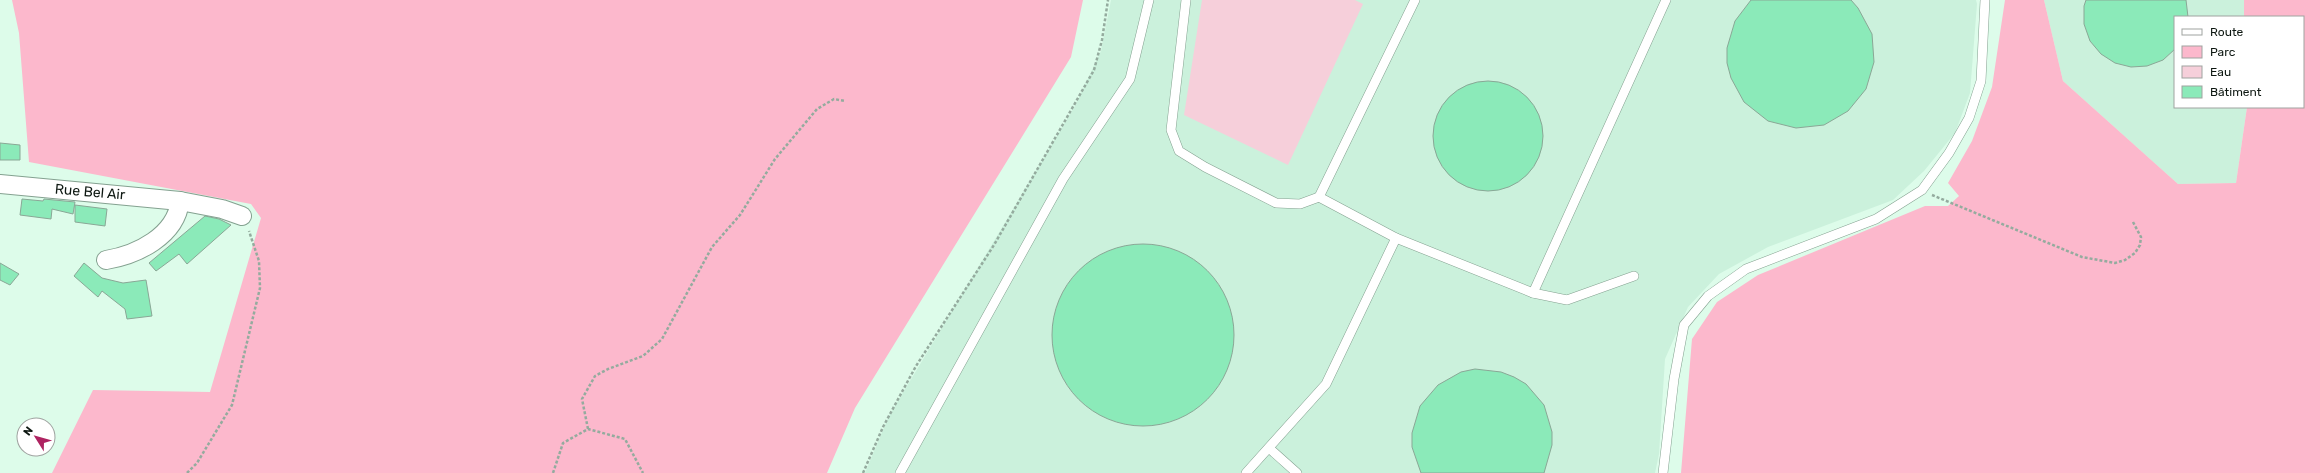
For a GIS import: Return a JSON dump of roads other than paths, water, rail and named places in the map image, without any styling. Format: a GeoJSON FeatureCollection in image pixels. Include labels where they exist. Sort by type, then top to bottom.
{"type":"FeatureCollection","features":[{"type":"Feature","properties":{"kind":"street","name":"Rue Bel Air"},"geometry":{"type":"LineString","coordinates":[[0,184],[180,201],[215,207],[242,216]]}},
{"type":"Feature","properties":{"kind":"street"},"geometry":{"type":"LineString","coordinates":[[106,260],[134,253],[168,229],[177,217],[180,201]]}},
{"type":"Feature","properties":{"kind":"lane"},"geometry":{"type":"LineString","coordinates":[[900,473],[1062,179],[1130,79],[1149,0]]}},
{"type":"Feature","properties":{"kind":"lane"},"geometry":{"type":"LineString","coordinates":[[1186,0],[1171,130],[1179,151],[1205,168],[1276,203],[1300,204],[1319,197],[1415,0]]}},
{"type":"Feature","properties":{"kind":"lane"},"geometry":{"type":"LineString","coordinates":[[1533,293],[1666,0]]}},
{"type":"Feature","properties":{"kind":"lane"},"geometry":{"type":"LineString","coordinates":[[1663,473],[1674,379],[1684,325],[1708,296],[1746,269],[1876,219],[1922,190],[1949,153],[1969,118],[1981,81],[1985,0]]}},
{"type":"Feature","properties":{"kind":"lane"},"geometry":{"type":"LineString","coordinates":[[1319,197],[1396,238],[1533,293],[1567,300],[1634,276]]}},
{"type":"Feature","properties":{"kind":"lane"},"geometry":{"type":"LineString","coordinates":[[1246,473],[1326,384],[1396,238]]}},
{"type":"Feature","properties":{"kind":"lane"},"geometry":{"type":"LineString","coordinates":[[1269,448],[1297,473]]}},
{"type":"Feature","properties":{"kind":"water"},"geometry":{"type":"Polygon","coordinates":[[[1202,0],[1355,0],[1363,4],[1288,165],[1184,115],[1202,0]]]}}]}
